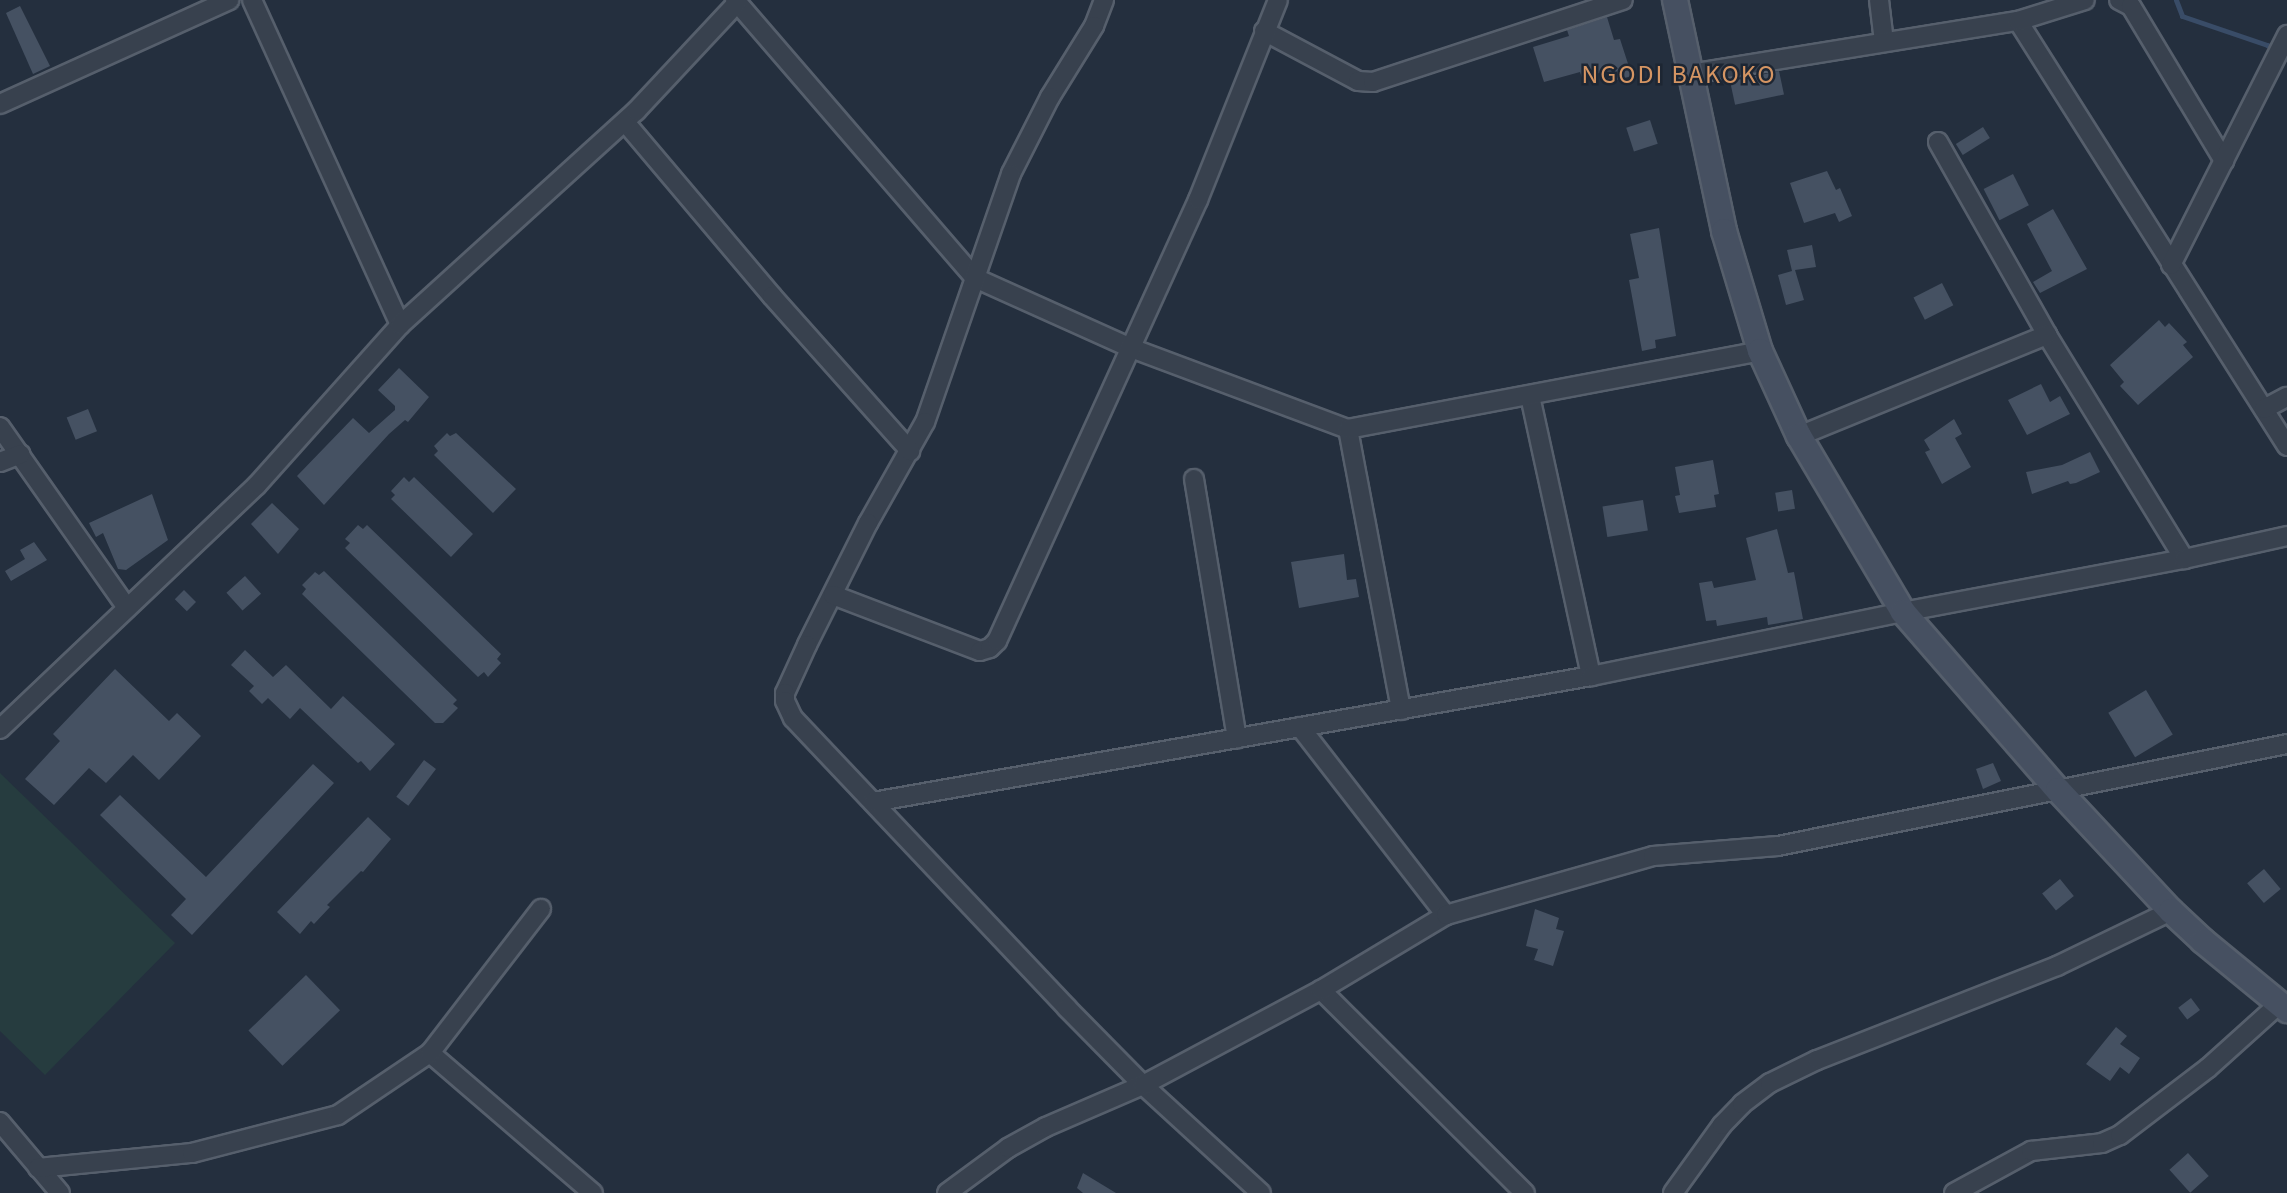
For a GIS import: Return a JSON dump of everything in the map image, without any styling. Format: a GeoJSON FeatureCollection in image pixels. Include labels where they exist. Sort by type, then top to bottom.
{"type":"FeatureCollection","features":[{"type":"Feature","properties":{"kind":"main road"},"geometry":{"type":"LineString","coordinates":[[1675,0],[1724,231],[1760,351],[1799,436],[1903,612],[2058,790],[2171,911],[2283,1007]]}},
{"type":"Feature","properties":{"kind":"street"},"geometry":{"type":"LineString","coordinates":[[0,104],[229,0]]}},
{"type":"Feature","properties":{"kind":"street"},"geometry":{"type":"LineString","coordinates":[[252,0],[400,325]]}},
{"type":"Feature","properties":{"kind":"street"},"geometry":{"type":"LineString","coordinates":[[1104,0],[1087,39],[1051,97],[1012,174],[944,374],[910,451],[868,523],[833,594],[785,694],[785,701],[793,718],[1143,1085],[1261,1193]]}},
{"type":"Feature","properties":{"kind":"street"},"geometry":{"type":"LineString","coordinates":[[833,594],[980,651],[990,648],[997,641],[1198,200],[1278,0]]}},
{"type":"Feature","properties":{"kind":"street"},"geometry":{"type":"LineString","coordinates":[[1264,31],[1357,81],[1373,82],[1623,0]]}},
{"type":"Feature","properties":{"kind":"street"},"geometry":{"type":"LineString","coordinates":[[1879,0],[1884,42]]}},
{"type":"Feature","properties":{"kind":"street"},"geometry":{"type":"LineString","coordinates":[[1690,74],[2018,21],[2085,0]]}},
{"type":"Feature","properties":{"kind":"street"},"geometry":{"type":"LineString","coordinates":[[2119,0],[2131,6],[2224,161]]}},
{"type":"Feature","properties":{"kind":"street"},"geometry":{"type":"LineString","coordinates":[[0,729],[257,485],[400,325],[625,122],[736,1],[975,278],[1131,348],[1348,429],[1760,351]]}},
{"type":"Feature","properties":{"kind":"street"},"geometry":{"type":"LineString","coordinates":[[2018,21],[2287,446]]}},
{"type":"Feature","properties":{"kind":"street"},"geometry":{"type":"LineString","coordinates":[[2171,265],[2287,34]]}},
{"type":"Feature","properties":{"kind":"street"},"geometry":{"type":"LineString","coordinates":[[625,122],[772,296],[910,451]]}},
{"type":"Feature","properties":{"kind":"street"},"geometry":{"type":"LineString","coordinates":[[1938,142],[2047,335],[2184,559]]}},
{"type":"Feature","properties":{"kind":"street"},"geometry":{"type":"LineString","coordinates":[[1799,436],[2047,335]]}},
{"type":"Feature","properties":{"kind":"street"},"geometry":{"type":"LineString","coordinates":[[1530,396],[1591,676]]}},
{"type":"Feature","properties":{"kind":"street"},"geometry":{"type":"LineString","coordinates":[[2263,409],[2287,397]]}},
{"type":"Feature","properties":{"kind":"street"},"geometry":{"type":"LineString","coordinates":[[0,426],[127,608]]}},
{"type":"Feature","properties":{"kind":"street"},"geometry":{"type":"LineString","coordinates":[[1348,429],[1401,710]]}},
{"type":"Feature","properties":{"kind":"street"},"geometry":{"type":"LineString","coordinates":[[0,462],[21,454]]}},
{"type":"Feature","properties":{"kind":"street"},"geometry":{"type":"LineString","coordinates":[[1194,480],[1237,738]]}},
{"type":"Feature","properties":{"kind":"street"},"geometry":{"type":"LineString","coordinates":[[873,802],[1591,676],[1903,612],[2184,559],[2287,536]]}},
{"type":"Feature","properties":{"kind":"street"},"geometry":{"type":"LineString","coordinates":[[1300,727],[1446,915]]}},
{"type":"Feature","properties":{"kind":"street"},"geometry":{"type":"LineString","coordinates":[[947,1193],[969,1184],[1046,1127],[1143,1085],[1321,990],[1446,915],[1653,856],[1778,846],[2287,744]]}},
{"type":"Feature","properties":{"kind":"street"},"geometry":{"type":"LineString","coordinates":[[38,1168],[192,1153],[338,1115],[430,1053],[541,909]]}},
{"type":"Feature","properties":{"kind":"street"},"geometry":{"type":"LineString","coordinates":[[1673,1193],[1722,1125],[1742,1104],[1770,1083],[1818,1060],[2057,966],[2171,911]]}},
{"type":"Feature","properties":{"kind":"street"},"geometry":{"type":"LineString","coordinates":[[1321,990],[1525,1193]]}},
{"type":"Feature","properties":{"kind":"street"},"geometry":{"type":"LineString","coordinates":[[1954,1193],[2031,1151],[2102,1143],[2120,1135],[2283,1007]]}},
{"type":"Feature","properties":{"kind":"street"},"geometry":{"type":"LineString","coordinates":[[430,1053],[593,1193]]}},
{"type":"Feature","properties":{"kind":"street"},"geometry":{"type":"LineString","coordinates":[[0,1122],[60,1193]]}},
{"type":"Feature","properties":{"kind":"green space"},"geometry":{"type":"Polygon","coordinates":[[[0,773],[175,943],[45,1075],[0,1031],[0,773]]]}},
{"type":"Feature","properties":{"kind":"building"},"geometry":{"type":"Polygon","coordinates":[[[20,6],[50,66],[33,74],[6,13],[20,6]]]}},
{"type":"Feature","properties":{"kind":"building"},"geometry":{"type":"Polygon","coordinates":[[[1607,17],[1614,40],[1620,39],[1632,76],[1608,82],[1606,71],[1582,78],[1580,72],[1544,82],[1533,47],[1569,36],[1567,30],[1607,17]]]}},
{"type":"Feature","properties":{"kind":"building"},"geometry":{"type":"Polygon","coordinates":[[[1779,71],[1784,94],[1735,105],[1730,81],[1779,71]]]}},
{"type":"Feature","properties":{"kind":"building"},"geometry":{"type":"Polygon","coordinates":[[[1650,120],[1658,144],[1634,152],[1626,128],[1650,120]]]}},
{"type":"Feature","properties":{"kind":"building"},"geometry":{"type":"Polygon","coordinates":[[[1983,127],[1990,138],[1963,155],[1956,144],[1983,127]]]}},
{"type":"Feature","properties":{"kind":"building"},"geometry":{"type":"Polygon","coordinates":[[[1827,171],[1836,190],[1840,188],[1852,216],[1839,222],[1835,213],[1804,223],[1790,183],[1827,171]]]}},
{"type":"Feature","properties":{"kind":"building"},"geometry":{"type":"Polygon","coordinates":[[[2013,174],[2029,205],[1999,220],[1984,189],[2013,174]]]}},
{"type":"Feature","properties":{"kind":"building"},"geometry":{"type":"Polygon","coordinates":[[[2053,209],[2087,269],[2040,293],[2033,282],[2052,271],[2027,224],[2053,209]]]}},
{"type":"Feature","properties":{"kind":"building"},"geometry":{"type":"Polygon","coordinates":[[[1659,228],[1676,336],[1655,340],[1656,348],[1642,351],[1629,280],[1639,278],[1630,234],[1659,228]]]}},
{"type":"Feature","properties":{"kind":"building"},"geometry":{"type":"Polygon","coordinates":[[[1812,245],[1816,267],[1795,270],[1804,300],[1786,305],[1778,275],[1792,271],[1787,250],[1812,245]]]}},
{"type":"Feature","properties":{"kind":"building"},"geometry":{"type":"Polygon","coordinates":[[[1942,283],[1953,305],[1925,320],[1913,298],[1942,283]]]}},
{"type":"Feature","properties":{"kind":"building"},"geometry":{"type":"Polygon","coordinates":[[[2159,320],[2165,327],[2169,323],[2187,342],[2183,345],[2193,357],[2138,405],[2120,386],[2124,382],[2110,365],[2159,320]]]}},
{"type":"Feature","properties":{"kind":"building"},"geometry":{"type":"Polygon","coordinates":[[[399,368],[429,397],[408,422],[405,420],[389,434],[324,505],[297,476],[353,418],[369,433],[395,410],[395,406],[378,390],[399,368]]]}},
{"type":"Feature","properties":{"kind":"building"},"geometry":{"type":"Polygon","coordinates":[[[2041,384],[2050,402],[2060,396],[2070,414],[2027,435],[2008,400],[2041,384]]]}},
{"type":"Feature","properties":{"kind":"building"},"geometry":{"type":"Polygon","coordinates":[[[88,409],[97,431],[76,440],[67,418],[88,409]]]}},
{"type":"Feature","properties":{"kind":"building"},"geometry":{"type":"Polygon","coordinates":[[[1954,419],[1962,434],[1955,438],[1971,467],[1942,484],[1925,452],[1930,450],[1924,440],[1954,419]]]}},
{"type":"Feature","properties":{"kind":"building"},"geometry":{"type":"Polygon","coordinates":[[[447,433],[450,436],[456,433],[516,489],[493,513],[434,455],[438,451],[434,446],[447,433]]]}},
{"type":"Feature","properties":{"kind":"building"},"geometry":{"type":"Polygon","coordinates":[[[2090,452],[2100,472],[2076,483],[2070,484],[2068,481],[2032,494],[2026,472],[2062,465],[2090,452]]]}},
{"type":"Feature","properties":{"kind":"building"},"geometry":{"type":"Polygon","coordinates":[[[1713,460],[1719,494],[1714,495],[1716,507],[1679,513],[1675,496],[1680,495],[1675,467],[1713,460]]]}},
{"type":"Feature","properties":{"kind":"building"},"geometry":{"type":"Polygon","coordinates":[[[404,477],[409,482],[414,477],[473,534],[451,557],[391,499],[395,495],[391,491],[404,477]]]}},
{"type":"Feature","properties":{"kind":"building"},"geometry":{"type":"Polygon","coordinates":[[[1792,490],[1795,509],[1778,511],[1775,493],[1792,490]]]}},
{"type":"Feature","properties":{"kind":"building"},"geometry":{"type":"Polygon","coordinates":[[[152,494],[168,540],[126,570],[118,569],[103,533],[96,537],[89,523],[152,494]]]}},
{"type":"Feature","properties":{"kind":"building"},"geometry":{"type":"Polygon","coordinates":[[[1643,500],[1648,531],[1607,537],[1603,506],[1643,500]]]}},
{"type":"Feature","properties":{"kind":"building"},"geometry":{"type":"Polygon","coordinates":[[[272,503],[299,529],[278,554],[251,524],[272,503]]]}},
{"type":"Feature","properties":{"kind":"building"},"geometry":{"type":"Polygon","coordinates":[[[358,525],[363,529],[367,525],[501,654],[497,659],[501,663],[488,677],[484,672],[478,677],[345,548],[350,543],[345,539],[358,525]]]}},
{"type":"Feature","properties":{"kind":"building"},"geometry":{"type":"Polygon","coordinates":[[[1777,529],[1788,573],[1794,572],[1803,619],[1768,625],[1767,617],[1717,626],[1716,620],[1706,621],[1699,583],[1712,581],[1714,588],[1756,580],[1746,538],[1777,529]]]}},
{"type":"Feature","properties":{"kind":"building"},"geometry":{"type":"Polygon","coordinates":[[[34,542],[47,560],[11,581],[5,571],[25,559],[20,550],[34,542]]]}},
{"type":"Feature","properties":{"kind":"building"},"geometry":{"type":"Polygon","coordinates":[[[1344,554],[1347,580],[1356,579],[1359,597],[1299,608],[1291,562],[1344,554]]]}},
{"type":"Feature","properties":{"kind":"building"},"geometry":{"type":"Polygon","coordinates":[[[324,571],[457,700],[453,704],[458,708],[443,723],[435,723],[302,594],[306,589],[302,585],[315,572],[319,575],[324,571]]]}},
{"type":"Feature","properties":{"kind":"building"},"geometry":{"type":"Polygon","coordinates":[[[245,576],[261,594],[242,611],[226,593],[245,576]]]}},
{"type":"Feature","properties":{"kind":"building"},"geometry":{"type":"Polygon","coordinates":[[[184,590],[196,602],[187,611],[175,599],[184,590]]]}},
{"type":"Feature","properties":{"kind":"building"},"geometry":{"type":"Polygon","coordinates":[[[245,650],[273,677],[286,665],[331,709],[343,696],[395,744],[370,771],[300,708],[290,719],[268,698],[262,704],[249,691],[254,686],[231,665],[245,650]]]}},
{"type":"Feature","properties":{"kind":"building"},"geometry":{"type":"Polygon","coordinates":[[[115,669],[169,721],[177,713],[201,736],[159,780],[133,755],[106,783],[89,768],[54,805],[25,779],[60,741],[53,734],[115,669]]]}},
{"type":"Feature","properties":{"kind":"building"},"geometry":{"type":"Polygon","coordinates":[[[2146,690],[2173,735],[2135,757],[2108,713],[2146,690]]]}},
{"type":"Feature","properties":{"kind":"building"},"geometry":{"type":"Polygon","coordinates":[[[424,760],[436,769],[408,806],[396,797],[424,760]]]}},
{"type":"Feature","properties":{"kind":"building"},"geometry":{"type":"Polygon","coordinates":[[[1993,763],[2001,781],[1983,789],[1976,769],[1993,763]]]}},
{"type":"Feature","properties":{"kind":"building"},"geometry":{"type":"Polygon","coordinates":[[[313,764],[334,783],[192,935],[171,915],[186,899],[100,815],[120,795],[206,877],[313,764]]]}},
{"type":"Feature","properties":{"kind":"building"},"geometry":{"type":"Polygon","coordinates":[[[368,817],[391,839],[363,872],[327,905],[330,907],[314,924],[311,921],[300,934],[277,912],[368,817]]]}},
{"type":"Feature","properties":{"kind":"building"},"geometry":{"type":"Polygon","coordinates":[[[2264,869],[2281,889],[2264,903],[2247,883],[2264,869]]]}},
{"type":"Feature","properties":{"kind":"building"},"geometry":{"type":"Polygon","coordinates":[[[2060,879],[2074,896],[2056,911],[2042,893],[2060,879]]]}},
{"type":"Feature","properties":{"kind":"building"},"geometry":{"type":"Polygon","coordinates":[[[1535,909],[1559,918],[1556,929],[1564,931],[1553,966],[1534,960],[1538,949],[1526,946],[1535,909]]]}},
{"type":"Feature","properties":{"kind":"building"},"geometry":{"type":"Polygon","coordinates":[[[306,975],[340,1010],[282,1066],[248,1031],[306,975]]]}},
{"type":"Feature","properties":{"kind":"building"},"geometry":{"type":"Polygon","coordinates":[[[2191,998],[2200,1010],[2187,1020],[2178,1008],[2191,998]]]}},
{"type":"Feature","properties":{"kind":"building"},"geometry":{"type":"Polygon","coordinates":[[[2116,1027],[2127,1036],[2120,1044],[2140,1058],[2129,1074],[2120,1067],[2110,1081],[2086,1064],[2116,1027]]]}},
{"type":"Feature","properties":{"kind":"building"},"geometry":{"type":"Polygon","coordinates":[[[2188,1153],[2209,1176],[2190,1193],[2169,1170],[2188,1153]]]}},
{"type":"Feature","properties":{"kind":"building"},"geometry":{"type":"Polygon","coordinates":[[[1083,1173],[1116,1193],[1083,1193],[1077,1188],[1083,1173]]]}},
{"type":"Feature","properties":{"kind":"waterway"},"geometry":{"type":"LineString","coordinates":[[2176,0],[2182,16],[2267,45],[2287,56]]}},
{"type":"Feature","properties":{"kind":"district","name":"NGODI BAKOKO"},"geometry":{"type":"Point","coordinates":[1679,75]}}]}
